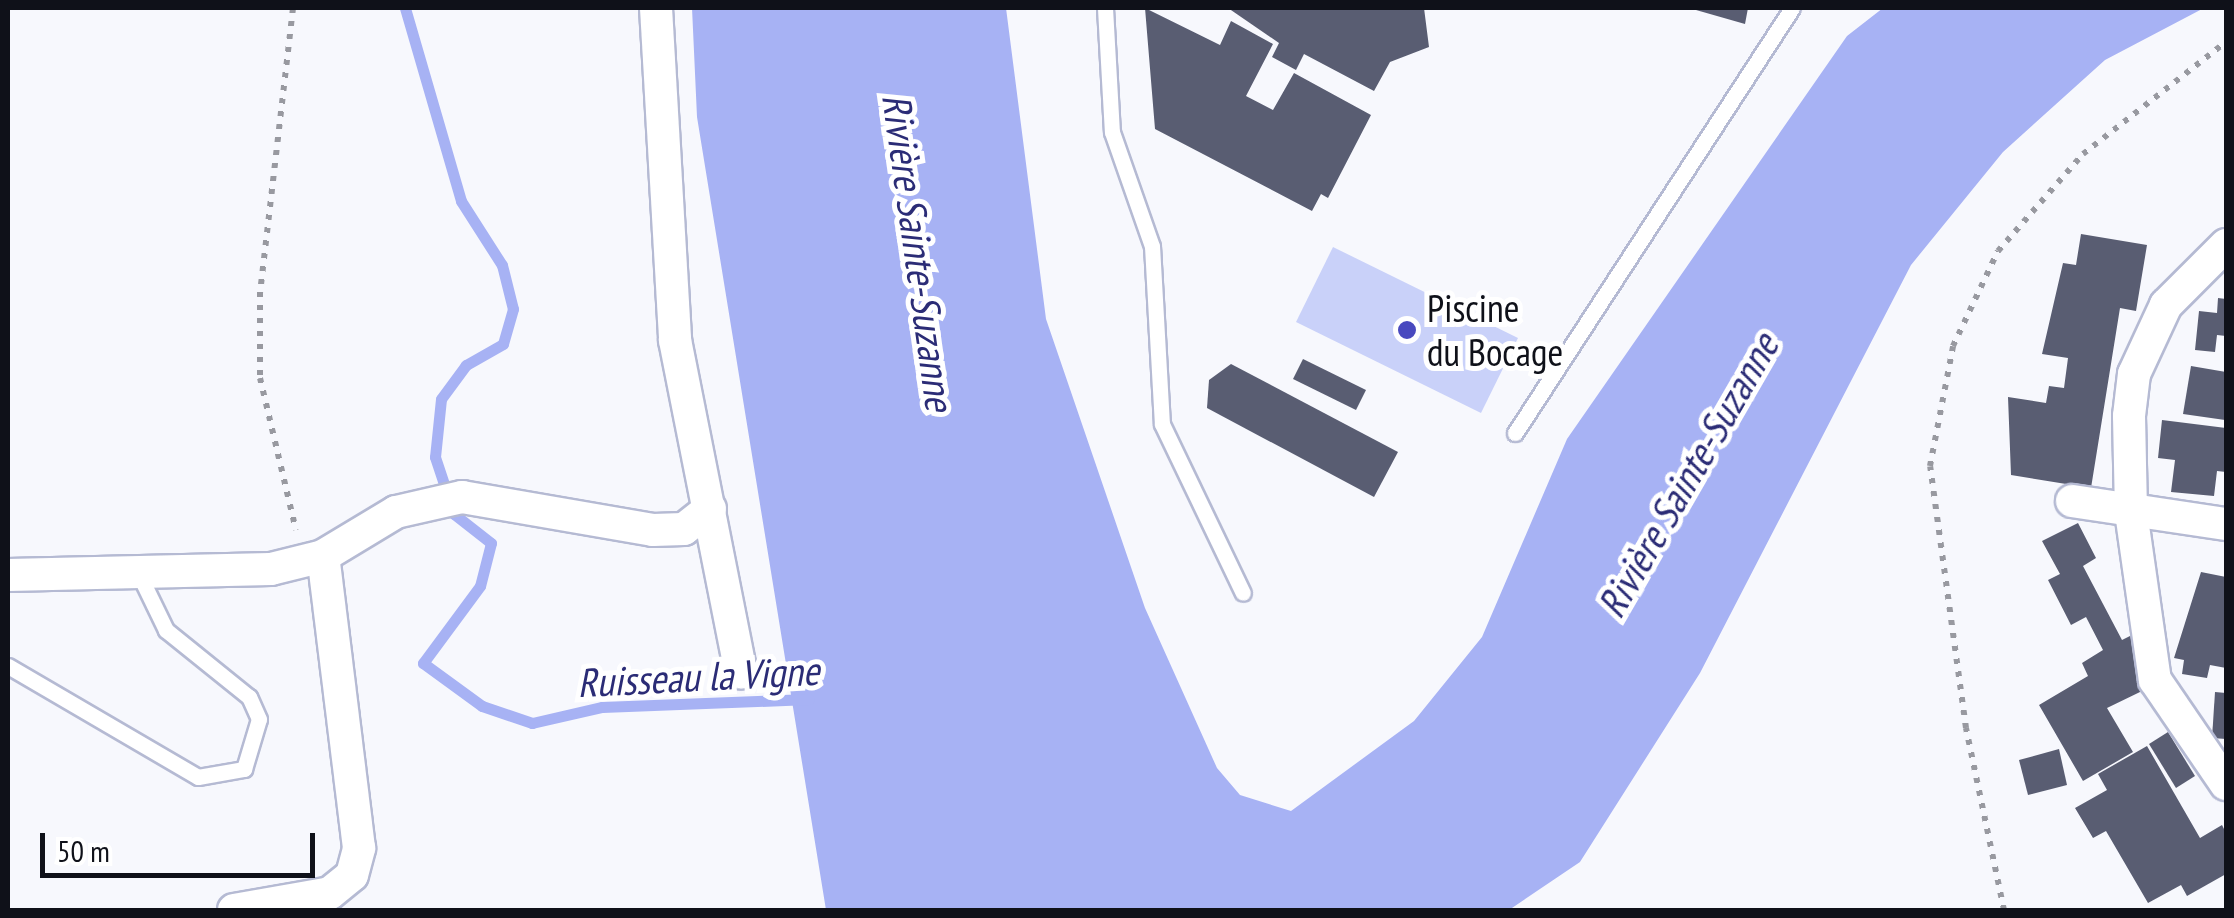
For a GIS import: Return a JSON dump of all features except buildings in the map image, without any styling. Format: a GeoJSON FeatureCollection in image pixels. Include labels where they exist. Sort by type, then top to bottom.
{"type":"FeatureCollection","features":[{"type":"Feature","properties":{"kind":"street"},"geometry":{"type":"LineString","coordinates":[[656,8],[675,340],[741,673]]}},
{"type":"Feature","properties":{"kind":"street"},"geometry":{"type":"LineString","coordinates":[[2226,245],[2188,275],[2134,374],[2131,512],[2155,680],[2226,784]]}},
{"type":"Feature","properties":{"kind":"street"},"geometry":{"type":"LineString","coordinates":[[8,575],[314,558],[448,499],[653,530],[684,529],[710,509]]}},
{"type":"Feature","properties":{"kind":"street"},"geometry":{"type":"LineString","coordinates":[[2072,502],[2226,524]]}},
{"type":"Feature","properties":{"kind":"street"},"geometry":{"type":"LineString","coordinates":[[234,910],[330,893],[352,875],[358,848],[314,558]]}},
{"type":"Feature","properties":{"kind":"lane"},"geometry":{"type":"LineString","coordinates":[[1105,8],[1112,132],[1152,246],[1162,424],[1243,593]]}},
{"type":"Feature","properties":{"kind":"lane"},"geometry":{"type":"LineString","coordinates":[[1515,432],[1792,8]]}},
{"type":"Feature","properties":{"kind":"lane"},"geometry":{"type":"LineString","coordinates":[[8,666],[198,776],[244,769],[258,718],[249,698],[166,630],[136,570]]}},
{"type":"Feature","properties":{"kind":"path"},"geometry":{"type":"LineString","coordinates":[[293,8],[260,292],[260,378],[314,558]]}},
{"type":"Feature","properties":{"kind":"path"},"geometry":{"type":"LineString","coordinates":[[2004,910],[1966,728],[1930,466],[1949,363],[1998,250],[2083,154],[2226,42]]}},
{"type":"Feature","properties":{"kind":"shaded area","name":"Piscine du Bocage"},"geometry":{"type":"Polygon","coordinates":[[[1333,247],[1518,338],[1481,413],[1296,322],[1333,247]]]}},
{"type":"Feature","properties":{"kind":"water","name":"Rivière Sainte-Suzanne"},"geometry":{"type":"Polygon","coordinates":[[[692,8],[1006,8],[1046,319],[1145,608],[1217,768],[1240,795],[1291,811],[1414,721],[1482,637],[1567,439],[1847,36],[1883,8],[2204,8],[2105,60],[2003,152],[1911,265],[1700,673],[1580,862],[1509,910],[826,910],[697,117],[692,8]]]}},
{"type":"Feature","properties":{"kind":"waterway","name":"Ruisseau la Vigne"},"geometry":{"type":"LineString","coordinates":[[405,8],[461,201],[502,265],[513,309],[503,344],[466,365],[441,399],[435,457],[454,514],[491,543],[480,586],[423,663],[482,706],[532,723],[602,707],[809,699]]}},
{"type":"Feature","properties":{"kind":"place","name":"Piscine du Bocage"},"geometry":{"type":"Point","coordinates":[1407,330]}}]}
